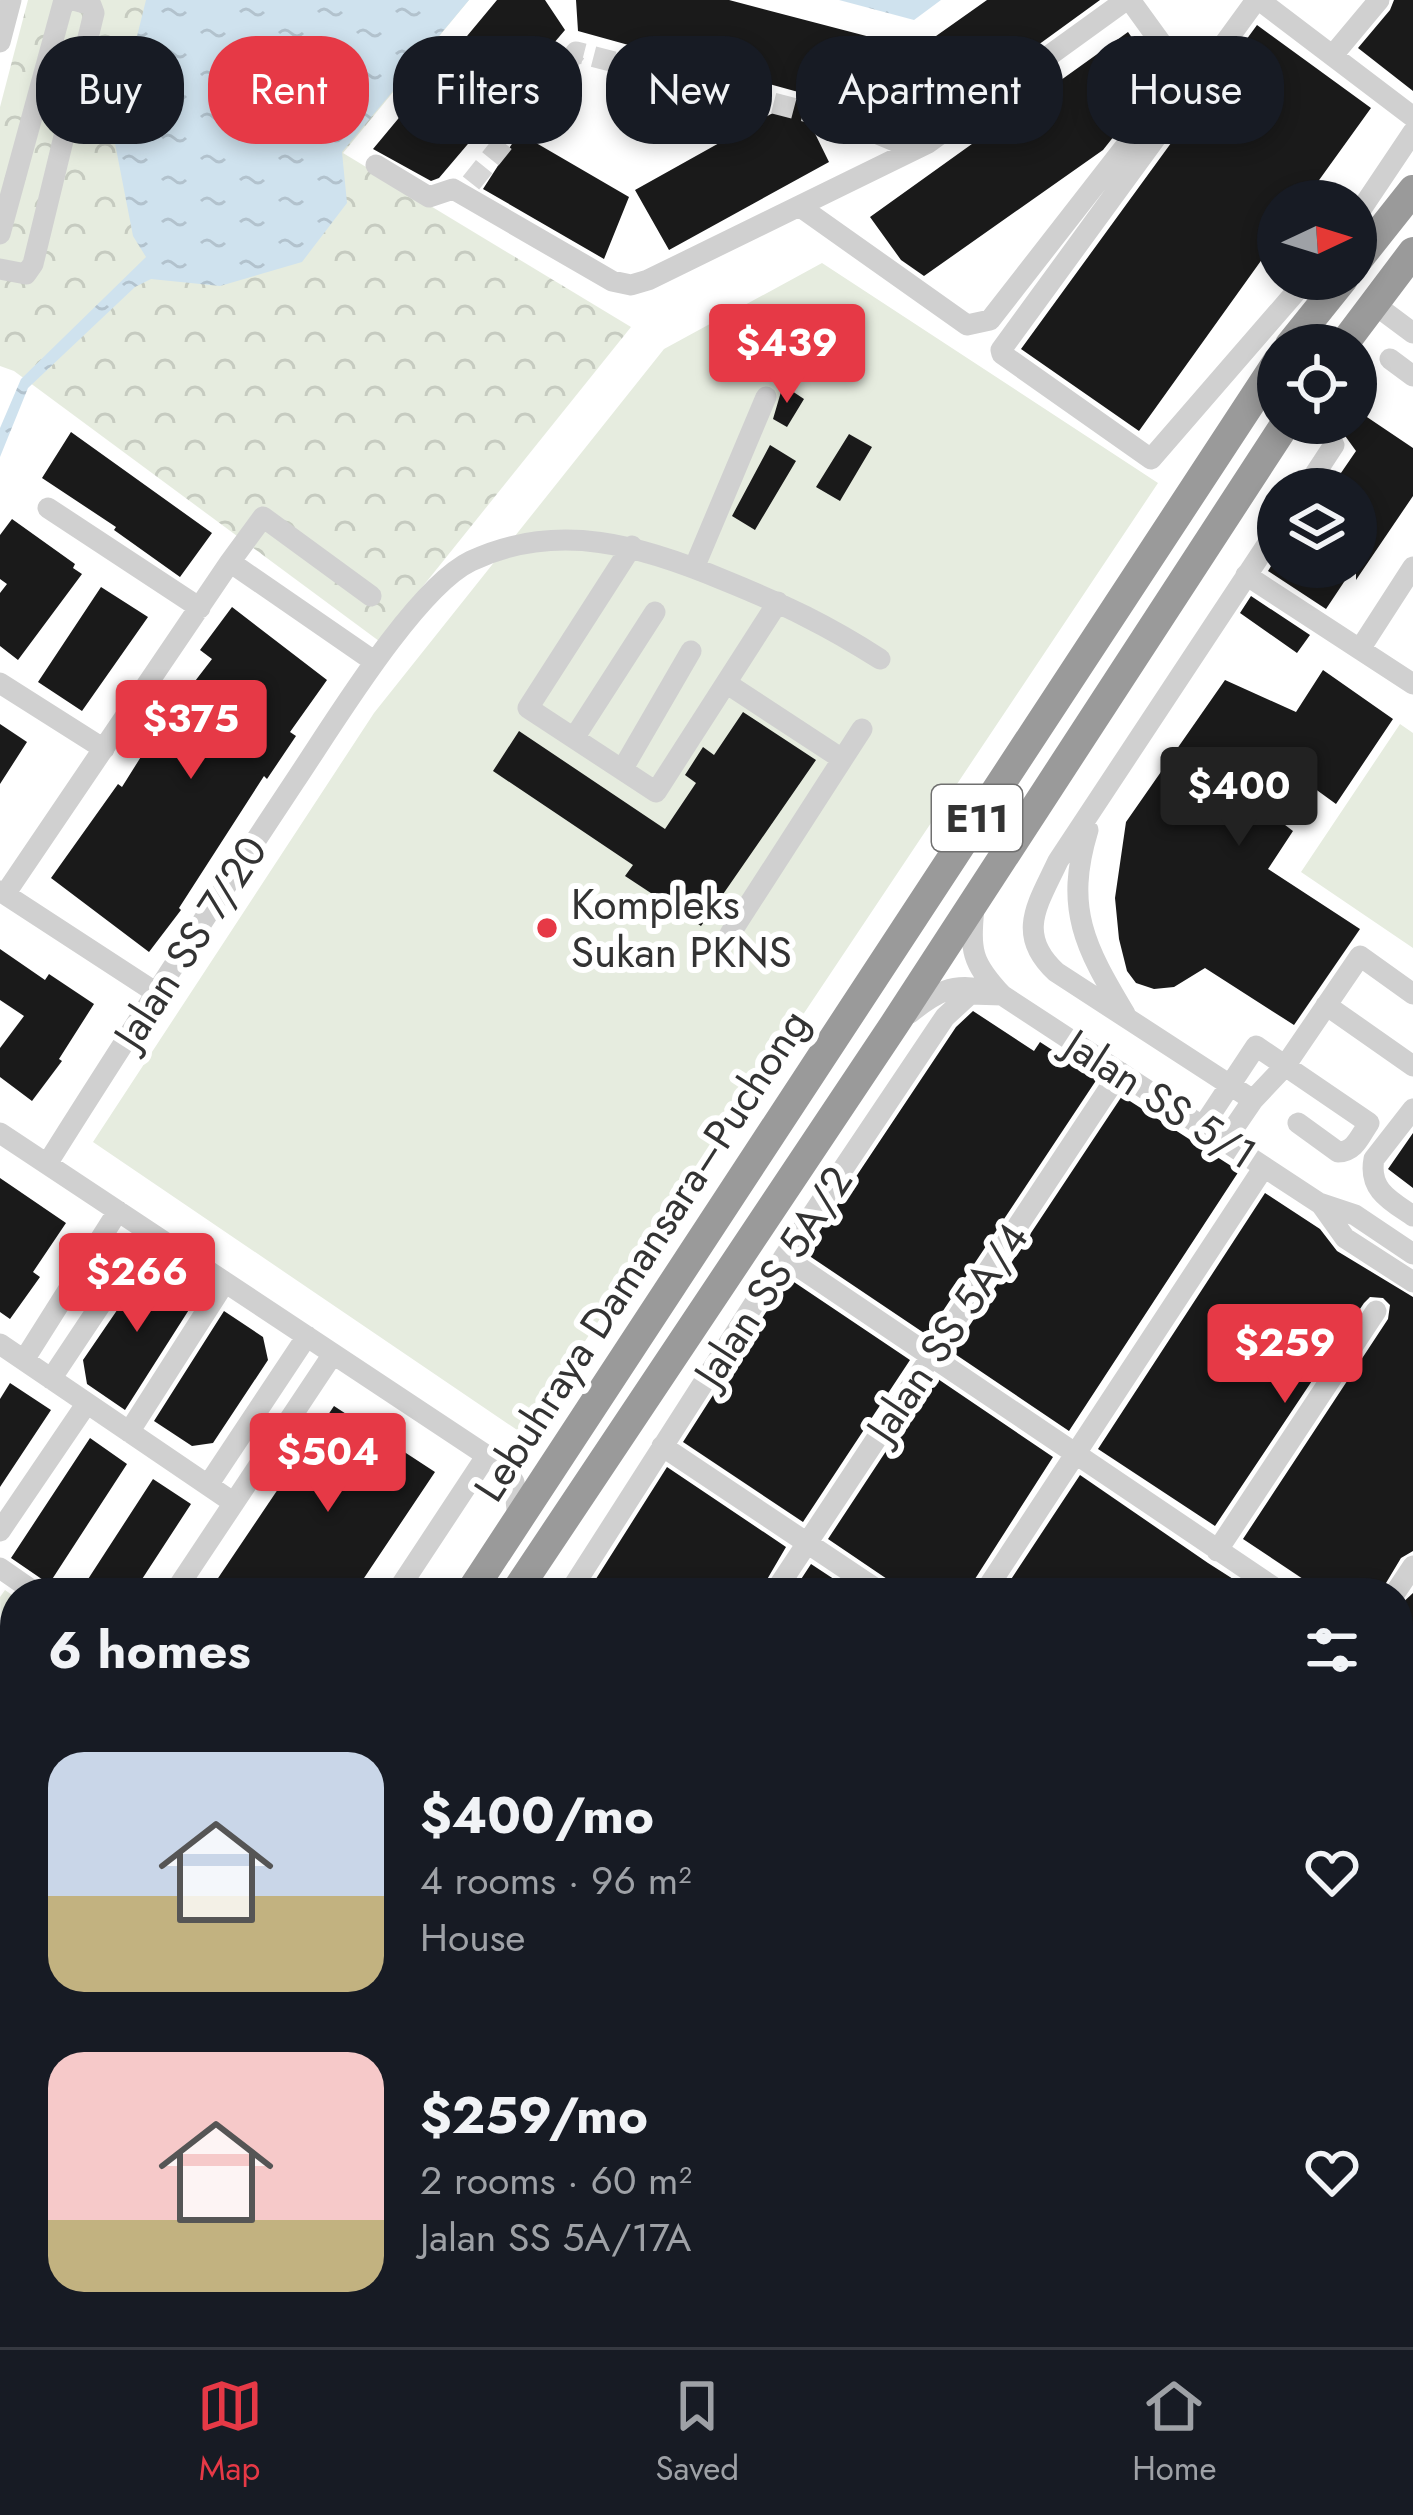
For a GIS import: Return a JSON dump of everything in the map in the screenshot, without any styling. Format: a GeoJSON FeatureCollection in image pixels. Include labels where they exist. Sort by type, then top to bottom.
{"type":"FeatureCollection","features":[{"type":"Feature","properties":{"kind":"highway"},"geometry":{"type":"LineString","coordinates":[[1377,235],[1413,190]]}},
{"type":"Feature","properties":{"kind":"highway"},"geometry":{"type":"LineString","coordinates":[[1358,324],[1413,252]]}},
{"type":"Feature","properties":{"kind":"highway"},"geometry":{"type":"LineString","coordinates":[[1308,324],[1326,300]]}},
{"type":"Feature","properties":{"kind":"highway","name":"Lebuhraya Damansara–Puchong"},"geometry":{"type":"LineString","coordinates":[[480,1578],[1257,392]]}},
{"type":"Feature","properties":{"kind":"highway","name":"Lebuhraya Damansara–Puchong"},"geometry":{"type":"LineString","coordinates":[[525,1578],[894,1025],[1272,444]]}},
{"type":"Feature","properties":{"kind":"street"},"geometry":{"type":"LineString","coordinates":[[0,42],[10,0]]}},
{"type":"Feature","properties":{"kind":"street"},"geometry":{"type":"LineString","coordinates":[[0,234],[64,0]]}},
{"type":"Feature","properties":{"kind":"street"},"geometry":{"type":"LineString","coordinates":[[0,269],[26,274],[33,264],[94,13],[92,5],[73,0]]}},
{"type":"Feature","properties":{"kind":"street"},"geometry":{"type":"LineString","coordinates":[[376,165],[429,197],[462,189],[612,281],[631,285],[928,143],[1128,0],[1177,65],[1177,80],[990,320],[980,325],[967,325],[799,206]]}},
{"type":"Feature","properties":{"kind":"street"},"geometry":{"type":"LineString","coordinates":[[1334,55],[1378,0]]}},
{"type":"Feature","properties":{"kind":"street"},"geometry":{"type":"LineString","coordinates":[[1289,300],[1151,459],[1001,350],[1254,3],[1263,3],[1413,117]]}},
{"type":"Feature","properties":{"kind":"street"},"geometry":{"type":"LineString","coordinates":[[1377,186],[1413,132]]}},
{"type":"Feature","properties":{"kind":"street"},"geometry":{"type":"LineString","coordinates":[[902,144],[914,149]]}},
{"type":"Feature","properties":{"kind":"street"},"geometry":{"type":"LineString","coordinates":[[1374,304],[1413,333]]}},
{"type":"Feature","properties":{"kind":"street"},"geometry":{"type":"LineString","coordinates":[[1390,359],[1413,376]]}},
{"type":"Feature","properties":{"kind":"street"},"geometry":{"type":"LineString","coordinates":[[1210,461],[1257,383]]}},
{"type":"Feature","properties":{"kind":"street"},"geometry":{"type":"LineString","coordinates":[[694,568],[766,397]]}},
{"type":"Feature","properties":{"kind":"street"},"geometry":{"type":"LineString","coordinates":[[1319,468],[1334,446]]}},
{"type":"Feature","properties":{"kind":"street"},"geometry":{"type":"LineString","coordinates":[[48,508],[200,608]]}},
{"type":"Feature","properties":{"kind":"street"},"geometry":{"type":"LineString","coordinates":[[155,992],[3,892],[262,517],[371,596]]}},
{"type":"Feature","properties":{"kind":"street","name":"Jalan SS 7/20"},"geometry":{"type":"LineString","coordinates":[[46,1164],[375,662],[433,593],[469,562],[546,539],[632,546],[815,618],[880,659]]}},
{"type":"Feature","properties":{"kind":"street"},"geometry":{"type":"LineString","coordinates":[[632,546],[528,708],[656,792],[778,602]]}},
{"type":"Feature","properties":{"kind":"street"},"geometry":{"type":"LineString","coordinates":[[1253,1100],[1055,972],[1038,955],[1033,936],[1034,911],[1058,861],[1257,559]]}},
{"type":"Feature","properties":{"kind":"street"},"geometry":{"type":"LineString","coordinates":[[230,562],[375,662]]}},
{"type":"Feature","properties":{"kind":"street"},"geometry":{"type":"LineString","coordinates":[[1360,649],[1413,567]]}},
{"type":"Feature","properties":{"kind":"street"},"geometry":{"type":"LineString","coordinates":[[1246,575],[1413,684]]}},
{"type":"Feature","properties":{"kind":"street"},"geometry":{"type":"LineString","coordinates":[[574,738],[655,612]]}},
{"type":"Feature","properties":{"kind":"street"},"geometry":{"type":"LineString","coordinates":[[622,770],[692,652]]}},
{"type":"Feature","properties":{"kind":"street"},"geometry":{"type":"LineString","coordinates":[[0,682],[104,749]]}},
{"type":"Feature","properties":{"kind":"street"},"geometry":{"type":"LineString","coordinates":[[726,683],[842,759]]}},
{"type":"Feature","properties":{"kind":"street"},"geometry":{"type":"LineString","coordinates":[[730,934],[862,729]]}},
{"type":"Feature","properties":{"kind":"street"},"geometry":{"type":"LineString","coordinates":[[1095,806],[1075,872],[1080,913],[1096,965],[1129,1020]]}},
{"type":"Feature","properties":{"kind":"street","name":"Jalan SS 5/1"},"geometry":{"type":"LineString","coordinates":[[975,900],[973,955],[979,970],[1003,995],[1319,1203],[1355,1215],[1413,1254]]}},
{"type":"Feature","properties":{"kind":"street"},"geometry":{"type":"LineString","coordinates":[[1226,1141],[1253,1100],[1286,1066],[1360,956],[1413,994]]}},
{"type":"Feature","properties":{"kind":"street","name":"Jalan SS 5/1"},"geometry":{"type":"LineString","coordinates":[[894,1025],[927,999],[956,986],[1003,995]]}},
{"type":"Feature","properties":{"kind":"street","name":"Jalan SS 5A/2"},"geometry":{"type":"LineString","coordinates":[[578,1578],[945,1017],[970,994],[1003,995]]}},
{"type":"Feature","properties":{"kind":"street"},"geometry":{"type":"LineString","coordinates":[[1326,1005],[1413,1066]]}},
{"type":"Feature","properties":{"kind":"street"},"geometry":{"type":"LineString","coordinates":[[1203,1126],[1256,1046],[1369,1123],[1352,1149],[1338,1152],[1298,1123]]}},
{"type":"Feature","properties":{"kind":"street","name":"Jalan SS 5A/4"},"geometry":{"type":"LineString","coordinates":[[784,1578],[1120,1072]]}},
{"type":"Feature","properties":{"kind":"street"},"geometry":{"type":"LineString","coordinates":[[1413,1109],[1374,1159],[1372,1169],[1381,1194],[1413,1216]]}},
{"type":"Feature","properties":{"kind":"street"},"geometry":{"type":"LineString","coordinates":[[0,1133],[495,1461],[514,1482],[518,1521]]}},
{"type":"Feature","properties":{"kind":"street"},"geometry":{"type":"LineString","coordinates":[[994,1578],[1264,1167]]}},
{"type":"Feature","properties":{"kind":"street","name":"Jalan SS 5/1"},"geometry":{"type":"LineString","coordinates":[[1319,1203],[1345,1238],[1413,1282]]}},
{"type":"Feature","properties":{"kind":"street"},"geometry":{"type":"LineString","coordinates":[[24,1360],[118,1211]]}},
{"type":"Feature","properties":{"kind":"street"},"geometry":{"type":"LineString","coordinates":[[52,1379],[149,1232]]}},
{"type":"Feature","properties":{"kind":"street"},"geometry":{"type":"LineString","coordinates":[[784,1257],[1259,1578]]}},
{"type":"Feature","properties":{"kind":"street"},"geometry":{"type":"LineString","coordinates":[[129,1432],[225,1282]]}},
{"type":"Feature","properties":{"kind":"street"},"geometry":{"type":"LineString","coordinates":[[1217,1551],[1376,1311]]}},
{"type":"Feature","properties":{"kind":"street"},"geometry":{"type":"LineString","coordinates":[[208,1485],[307,1336]]}},
{"type":"Feature","properties":{"kind":"street"},"geometry":{"type":"LineString","coordinates":[[0,1344],[234,1503]]}},
{"type":"Feature","properties":{"kind":"street"},"geometry":{"type":"LineString","coordinates":[[184,1578],[333,1354]]}},
{"type":"Feature","properties":{"kind":"street"},"geometry":{"type":"LineString","coordinates":[[0,1531],[87,1402]]}},
{"type":"Feature","properties":{"kind":"street"},"geometry":{"type":"LineString","coordinates":[[662,1446],[860,1578]]}},
{"type":"Feature","properties":{"kind":"street"},"geometry":{"type":"LineString","coordinates":[[495,1461],[526,1469],[561,1457]]}},
{"type":"Feature","properties":{"kind":"street"},"geometry":{"type":"LineString","coordinates":[[407,1578],[495,1461]]}},
{"type":"Feature","properties":{"kind":"green space"},"geometry":{"type":"Polygon","coordinates":[[[28,0],[469,0],[439,36],[393,36],[393,92],[369,121],[369,36],[208,36],[208,144],[350,144],[343,153],[631,327],[379,641],[14,371],[0,366],[0,107],[28,0]]]}},
{"type":"Feature","properties":{"kind":"green space","name":"Kompleks Sukan PKNS"},"geometry":{"type":"Polygon","coordinates":[[[822,263],[1158,483],[523,1434],[93,1142],[374,713],[664,349],[822,263]]]}},
{"type":"Feature","properties":{"kind":"green space"},"geometry":{"type":"Polygon","coordinates":[[[1400,724],[1413,733],[1413,948],[1301,872],[1400,724]]]}},
{"type":"Feature","properties":{"kind":"water"},"geometry":{"type":"Polygon","coordinates":[[[146,0],[469,0],[439,36],[393,36],[393,91],[369,120],[369,36],[208,36],[208,144],[349,144],[342,152],[347,203],[302,262],[220,286],[151,279],[135,287],[28,388],[0,457],[0,428],[21,379],[146,257],[133,236],[115,144],[184,144],[184,36],[137,36],[146,0]]]}},
{"type":"Feature","properties":{"kind":"water"},"geometry":{"type":"Polygon","coordinates":[[[839,0],[941,0],[914,20],[839,0]]]}},
{"type":"Feature","properties":{"kind":"building"},"geometry":{"type":"Polygon","coordinates":[[[497,0],[545,0],[565,30],[560,36],[467,36],[497,0]]]}},
{"type":"Feature","properties":{"kind":"building"},"geometry":{"type":"Polygon","coordinates":[[[576,0],[729,0],[866,36],[796,36],[796,91],[772,85],[772,36],[606,39],[578,31],[576,0]]]}},
{"type":"Feature","properties":{"kind":"building"},"geometry":{"type":"Polygon","coordinates":[[[987,0],[1100,0],[1050,36],[936,36],[987,0]]]}},
{"type":"Feature","properties":{"kind":"building"},"geometry":{"type":"Polygon","coordinates":[[[1394,0],[1413,0],[1413,91],[1358,48],[1394,0]]]}},
{"type":"Feature","properties":{"kind":"building"},"geometry":{"type":"Polygon","coordinates":[[[1257,25],[1272,36],[1249,36],[1257,25]]]}},
{"type":"Feature","properties":{"kind":"building"},"geometry":{"type":"Polygon","coordinates":[[[1284,45],[1371,108],[1319,180],[1257,180],[1257,266],[1139,431],[1021,349],[1170,144],[1284,144],[1284,45]]]}},
{"type":"Feature","properties":{"kind":"building"},"geometry":{"type":"Polygon","coordinates":[[[1087,61],[1087,144],[1108,144],[1103,150],[924,276],[901,260],[870,217],[972,144],[1063,144],[1063,79],[1087,61]]]}},
{"type":"Feature","properties":{"kind":"building"},"geometry":{"type":"Polygon","coordinates":[[[796,100],[796,144],[820,144],[829,162],[669,250],[635,190],[717,144],[772,144],[772,114],[796,100]]]}},
{"type":"Feature","properties":{"kind":"building"},"geometry":{"type":"Polygon","coordinates":[[[393,125],[393,144],[468,144],[431,181],[373,149],[393,125]]]}},
{"type":"Feature","properties":{"kind":"building"},"geometry":{"type":"Polygon","coordinates":[[[512,144],[538,144],[629,197],[604,259],[483,189],[512,144]]]}},
{"type":"Feature","properties":{"kind":"building"},"geometry":{"type":"Polygon","coordinates":[[[783,385],[804,399],[787,427],[773,419],[783,385]]]}},
{"type":"Feature","properties":{"kind":"building"},"geometry":{"type":"Polygon","coordinates":[[[1377,424],[1413,448],[1413,496],[1377,549],[1377,468],[1344,468],[1356,451],[1351,444],[1377,444],[1377,424]]]}},
{"type":"Feature","properties":{"kind":"building"},"geometry":{"type":"Polygon","coordinates":[[[71,432],[212,533],[180,577],[42,478],[71,432]]]}},
{"type":"Feature","properties":{"kind":"building"},"geometry":{"type":"Polygon","coordinates":[[[849,434],[872,447],[840,501],[816,487],[849,434]]]}},
{"type":"Feature","properties":{"kind":"building"},"geometry":{"type":"Polygon","coordinates":[[[770,445],[796,461],[755,530],[732,516],[770,445]]]}},
{"type":"Feature","properties":{"kind":"building"},"geometry":{"type":"Polygon","coordinates":[[[12,519],[82,574],[18,660],[0,646],[0,593],[7,584],[0,579],[0,535],[12,519]]]}},
{"type":"Feature","properties":{"kind":"building"},"geometry":{"type":"Polygon","coordinates":[[[101,587],[148,617],[82,711],[38,682],[101,587]]]}},
{"type":"Feature","properties":{"kind":"building"},"geometry":{"type":"Polygon","coordinates":[[[1294,588],[1340,588],[1326,609],[1294,588]]]}},
{"type":"Feature","properties":{"kind":"building"},"geometry":{"type":"Polygon","coordinates":[[[1251,596],[1310,635],[1297,653],[1240,613],[1251,596]]]}},
{"type":"Feature","properties":{"kind":"building"},"geometry":{"type":"Polygon","coordinates":[[[232,607],[327,680],[290,732],[296,736],[267,779],[264,776],[181,910],[149,952],[51,878],[212,659],[200,650],[232,607]]]}},
{"type":"Feature","properties":{"kind":"building"},"geometry":{"type":"Polygon","coordinates":[[[1323,670],[1393,719],[1336,804],[1274,759],[1246,795],[1293,831],[1268,869],[1360,929],[1294,1025],[1205,968],[1174,987],[1154,989],[1136,983],[1127,971],[1119,939],[1115,898],[1126,822],[1225,680],[1296,712],[1323,670]]]}},
{"type":"Feature","properties":{"kind":"building"},"geometry":{"type":"Polygon","coordinates":[[[743,712],[816,760],[701,926],[625,876],[633,865],[493,771],[519,731],[665,829],[696,783],[685,775],[703,747],[714,755],[743,712]]]}},
{"type":"Feature","properties":{"kind":"building"},"geometry":{"type":"Polygon","coordinates":[[[0,724],[27,742],[0,784],[0,724]]]}},
{"type":"Feature","properties":{"kind":"building"},"geometry":{"type":"Polygon","coordinates":[[[0,949],[45,980],[49,974],[94,1004],[62,1061],[32,1101],[0,1077],[0,1048],[24,1016],[0,1000],[0,949]]]}},
{"type":"Feature","properties":{"kind":"building"},"geometry":{"type":"Polygon","coordinates":[[[973,1011],[1034,1051],[1040,1042],[1097,1079],[927,1335],[805,1253],[956,1027],[973,1011]]]}},
{"type":"Feature","properties":{"kind":"building"},"geometry":{"type":"Polygon","coordinates":[[[1122,1096],[1239,1171],[1069,1431],[952,1352],[1122,1096]]]}},
{"type":"Feature","properties":{"kind":"building"},"geometry":{"type":"Polygon","coordinates":[[[1413,1133],[1413,1188],[1388,1169],[1413,1133]]]}},
{"type":"Feature","properties":{"kind":"building"},"geometry":{"type":"Polygon","coordinates":[[[0,1178],[66,1223],[33,1272],[40,1277],[10,1319],[0,1312],[0,1178]]]}},
{"type":"Feature","properties":{"kind":"building"},"geometry":{"type":"Polygon","coordinates":[[[1265,1193],[1320,1229],[1337,1251],[1413,1297],[1413,1551],[1401,1558],[1389,1578],[1302,1578],[1243,1539],[1388,1319],[1390,1305],[1383,1298],[1370,1297],[1364,1303],[1215,1526],[1098,1449],[1265,1193]]]}},
{"type":"Feature","properties":{"kind":"building"},"geometry":{"type":"Polygon","coordinates":[[[150,1262],[199,1294],[125,1410],[87,1384],[83,1360],[150,1262]]]}},
{"type":"Feature","properties":{"kind":"building"},"geometry":{"type":"Polygon","coordinates":[[[788,1278],[910,1360],[803,1522],[683,1442],[788,1278]]]}},
{"type":"Feature","properties":{"kind":"building"},"geometry":{"type":"Polygon","coordinates":[[[224,1311],[263,1337],[268,1360],[213,1443],[192,1446],[154,1421],[224,1311]]]}},
{"type":"Feature","properties":{"kind":"building"},"geometry":{"type":"Polygon","coordinates":[[[935,1377],[1053,1457],[976,1578],[886,1578],[828,1539],[935,1377]]]}},
{"type":"Feature","properties":{"kind":"building"},"geometry":{"type":"Polygon","coordinates":[[[10,1383],[51,1410],[0,1487],[0,1399],[10,1383]]]}},
{"type":"Feature","properties":{"kind":"building"},"geometry":{"type":"Polygon","coordinates":[[[334,1406],[435,1472],[364,1578],[218,1578],[334,1406]]]}},
{"type":"Feature","properties":{"kind":"building"},"geometry":{"type":"Polygon","coordinates":[[[90,1438],[127,1464],[53,1578],[40,1578],[11,1558],[90,1438]]]}},
{"type":"Feature","properties":{"kind":"building"},"geometry":{"type":"Polygon","coordinates":[[[667,1467],[786,1547],[768,1578],[597,1578],[667,1467]]]}},
{"type":"Feature","properties":{"kind":"building"},"geometry":{"type":"Polygon","coordinates":[[[1080,1475],[1232,1578],[1012,1578],[1080,1475]]]}},
{"type":"Feature","properties":{"kind":"building"},"geometry":{"type":"Polygon","coordinates":[[[153,1479],[191,1504],[143,1578],[89,1578],[153,1479]]]}},
{"type":"Feature","properties":{"kind":"building"},"geometry":{"type":"Polygon","coordinates":[[[811,1564],[832,1578],[802,1578],[811,1564]]]}},
{"type":"Feature","properties":{"kind":"tunnel"},"geometry":{"type":"LineString","coordinates":[[471,183],[576,52],[796,109]]}},
{"type":"Feature","properties":{"kind":"place","name":"Kompleks Sukan PKNS"},"geometry":{"type":"Point","coordinates":[547,928]}}]}
